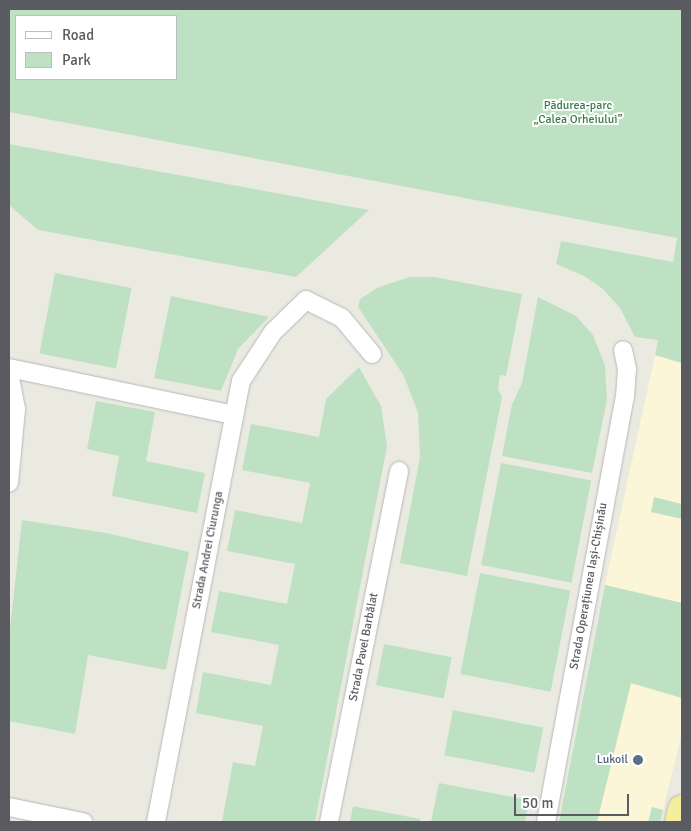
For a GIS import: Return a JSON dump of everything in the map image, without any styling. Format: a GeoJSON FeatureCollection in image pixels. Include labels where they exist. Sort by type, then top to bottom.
{"type":"FeatureCollection","features":[{"type":"Feature","properties":{"kind":"highway"},"geometry":{"type":"LineString","coordinates":[[679,822],[682,809]]}},
{"type":"Feature","properties":{"kind":"street","name":"Strada Andrei Ciurunga"},"geometry":{"type":"LineString","coordinates":[[156,822],[241,381],[253,360],[274,332],[306,300],[342,318],[372,354]]}},
{"type":"Feature","properties":{"kind":"street","name":"Strada Operațiunea Iași-Chișinău"},"geometry":{"type":"LineString","coordinates":[[546,822],[625,397],[627,369],[623,350]]}},
{"type":"Feature","properties":{"kind":"street"},"geometry":{"type":"LineString","coordinates":[[9,368],[233,415]]}},
{"type":"Feature","properties":{"kind":"street"},"geometry":{"type":"LineString","coordinates":[[9,373],[16,409],[9,484]]}},
{"type":"Feature","properties":{"kind":"street","name":"Strada Pavel Barbălat"},"geometry":{"type":"LineString","coordinates":[[330,822],[399,471]]}},
{"type":"Feature","properties":{"kind":"street"},"geometry":{"type":"LineString","coordinates":[[9,807],[83,822]]}},
{"type":"Feature","properties":{"kind":"shaded area"},"geometry":{"type":"Polygon","coordinates":[[[655,355],[682,363],[682,603],[605,585],[655,355]]]}},
{"type":"Feature","properties":{"kind":"shaded area"},"geometry":{"type":"Polygon","coordinates":[[[631,683],[682,698],[682,733],[660,822],[597,822],[631,683]]]}},
{"type":"Feature","properties":{"kind":"green space","name":"Pădurea-parc „Calea Orheiului”"},"geometry":{"type":"Polygon","coordinates":[[[9,9],[682,9],[682,363],[655,355],[658,340],[635,337],[620,308],[603,289],[584,276],[556,264],[561,241],[673,262],[677,238],[9,112],[9,9]]]}},
{"type":"Feature","properties":{"kind":"green space"},"geometry":{"type":"Polygon","coordinates":[[[9,144],[369,210],[296,277],[38,230],[9,205],[9,144]]]}},
{"type":"Feature","properties":{"kind":"green space"},"geometry":{"type":"Polygon","coordinates":[[[55,273],[132,288],[116,368],[39,353],[55,273]]]}},
{"type":"Feature","properties":{"kind":"green space"},"geometry":{"type":"Polygon","coordinates":[[[410,277],[435,277],[522,294],[506,376],[500,375],[498,389],[502,397],[467,576],[400,563],[420,457],[418,413],[404,376],[358,307],[360,299],[379,287],[410,277]]]}},
{"type":"Feature","properties":{"kind":"green space"},"geometry":{"type":"Polygon","coordinates":[[[171,296],[269,317],[238,349],[221,391],[154,378],[171,296]]]}},
{"type":"Feature","properties":{"kind":"green space"},"geometry":{"type":"Polygon","coordinates":[[[538,297],[576,316],[593,335],[605,365],[607,400],[592,473],[502,456],[512,404],[522,383],[538,297]]]}},
{"type":"Feature","properties":{"kind":"green space"},"geometry":{"type":"Polygon","coordinates":[[[359,367],[381,406],[387,446],[315,822],[222,822],[233,762],[255,766],[263,726],[196,713],[203,672],[271,685],[279,645],[211,632],[219,591],[287,604],[295,564],[227,551],[235,510],[302,523],[310,483],[242,470],[251,424],[319,437],[326,399],[359,367]]]}},
{"type":"Feature","properties":{"kind":"green space"},"geometry":{"type":"Polygon","coordinates":[[[96,401],[155,412],[146,461],[205,473],[197,513],[112,496],[119,456],[87,449],[96,401]]]}},
{"type":"Feature","properties":{"kind":"green space"},"geometry":{"type":"Polygon","coordinates":[[[501,463],[591,481],[571,583],[481,565],[501,463]]]}},
{"type":"Feature","properties":{"kind":"green space"},"geometry":{"type":"Polygon","coordinates":[[[654,497],[682,504],[682,519],[651,512],[654,497]]]}},
{"type":"Feature","properties":{"kind":"green space"},"geometry":{"type":"Polygon","coordinates":[[[22,520],[106,533],[189,552],[166,670],[88,655],[75,734],[9,721],[9,637],[22,520]]]}},
{"type":"Feature","properties":{"kind":"green space"},"geometry":{"type":"Polygon","coordinates":[[[480,573],[570,591],[551,692],[460,674],[480,573]]]}},
{"type":"Feature","properties":{"kind":"green space"},"geometry":{"type":"Polygon","coordinates":[[[605,585],[682,603],[682,698],[631,683],[597,822],[559,822],[605,585]]]}},
{"type":"Feature","properties":{"kind":"green space"},"geometry":{"type":"Polygon","coordinates":[[[384,644],[452,657],[444,698],[376,685],[384,644]]]}},
{"type":"Feature","properties":{"kind":"green space"},"geometry":{"type":"Polygon","coordinates":[[[453,710],[543,728],[535,773],[444,755],[453,710]]]}},
{"type":"Feature","properties":{"kind":"green space"},"geometry":{"type":"Polygon","coordinates":[[[439,783],[529,800],[525,822],[431,822],[439,783]]]}},
{"type":"Feature","properties":{"kind":"green space"},"geometry":{"type":"Polygon","coordinates":[[[353,806],[420,819],[420,822],[350,822],[353,806]]]}},
{"type":"Feature","properties":{"kind":"green space"},"geometry":{"type":"Polygon","coordinates":[[[652,807],[663,810],[660,822],[648,822],[652,807]]]}},
{"type":"Feature","properties":{"kind":"place","name":"Lukoil"},"geometry":{"type":"Point","coordinates":[638,760]}}]}
